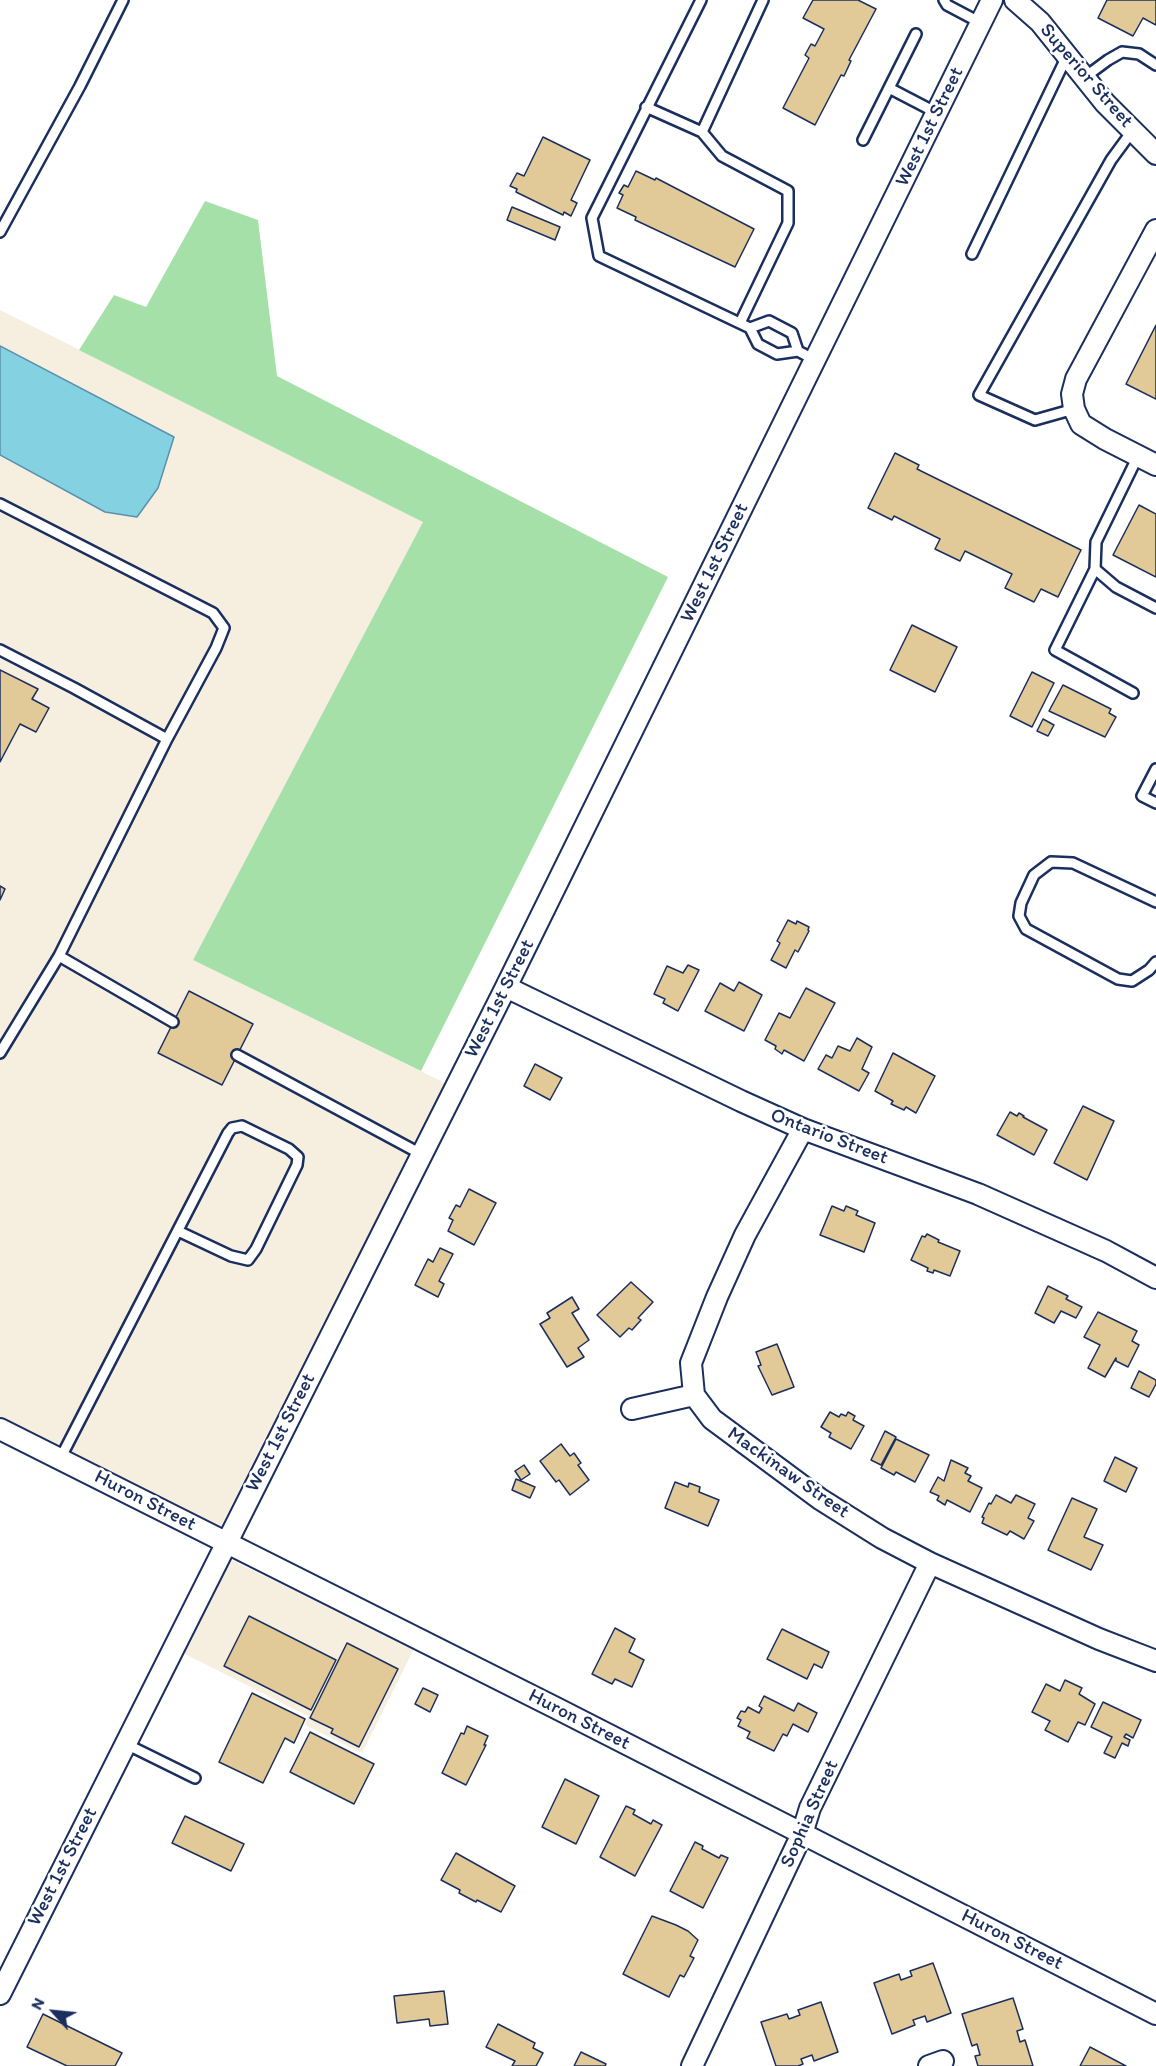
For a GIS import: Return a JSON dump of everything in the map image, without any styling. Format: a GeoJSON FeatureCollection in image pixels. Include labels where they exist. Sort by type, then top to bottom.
{"type":"FeatureCollection","features":[{"type":"Feature","properties":{"kind":"street","name":"West 1st Street"},"geometry":{"type":"LineString","coordinates":[[0,1994],[506,987],[806,356],[937,113],[992,0]]}},
{"type":"Feature","properties":{"kind":"street","name":"Superior Street"},"geometry":{"type":"LineString","coordinates":[[1015,0],[1040,22],[1105,103],[1156,154]]}},
{"type":"Feature","properties":{"kind":"street"},"geometry":{"type":"LineString","coordinates":[[1156,230],[1076,379],[1072,394],[1074,409],[1081,423],[1104,439],[1156,465]]}},
{"type":"Feature","properties":{"kind":"street","name":"Ontario Street"},"geometry":{"type":"LineString","coordinates":[[506,987],[803,1129],[978,1194],[1106,1251],[1156,1278]]}},
{"type":"Feature","properties":{"kind":"street"},"geometry":{"type":"LineString","coordinates":[[632,1409],[694,1395],[691,1363],[717,1297],[745,1236],[803,1129]]}},
{"type":"Feature","properties":{"kind":"street","name":"Mackinaw Street"},"geometry":{"type":"LineString","coordinates":[[694,1395],[712,1419],[820,1499],[882,1538],[930,1563],[1156,1661]]}},
{"type":"Feature","properties":{"kind":"street","name":"Huron Street"},"geometry":{"type":"LineString","coordinates":[[0,1429],[1156,2014]]}},
{"type":"Feature","properties":{"kind":"street","name":"Sophia Street"},"geometry":{"type":"LineString","coordinates":[[692,2066],[802,1834],[810,1808],[930,1563]]}},
{"type":"Feature","properties":{"kind":"lane"},"geometry":{"type":"LineString","coordinates":[[0,232],[80,86],[123,0]]}},
{"type":"Feature","properties":{"kind":"lane"},"geometry":{"type":"LineString","coordinates":[[701,0],[592,218],[599,256],[750,328],[758,344],[777,354],[806,356]]}},
{"type":"Feature","properties":{"kind":"lane"},"geometry":{"type":"LineString","coordinates":[[702,132],[763,0]]}},
{"type":"Feature","properties":{"kind":"lane"},"geometry":{"type":"LineString","coordinates":[[944,0],[947,5],[981,23]]}},
{"type":"Feature","properties":{"kind":"lane"},"geometry":{"type":"LineString","coordinates":[[863,140],[915,34]]}},
{"type":"Feature","properties":{"kind":"lane"},"geometry":{"type":"LineString","coordinates":[[1085,77],[1122,52],[1139,54],[1156,65]]}},
{"type":"Feature","properties":{"kind":"lane"},"geometry":{"type":"LineString","coordinates":[[972,254],[1067,56]]}},
{"type":"Feature","properties":{"kind":"lane"},"geometry":{"type":"LineString","coordinates":[[889,88],[937,113]]}},
{"type":"Feature","properties":{"kind":"lane"},"geometry":{"type":"LineString","coordinates":[[646,107],[702,132],[722,156],[788,191],[788,223],[740,323]]}},
{"type":"Feature","properties":{"kind":"lane"},"geometry":{"type":"LineString","coordinates":[[1074,409],[1035,420],[980,395],[1111,160],[1133,130]]}},
{"type":"Feature","properties":{"kind":"lane"},"geometry":{"type":"LineString","coordinates":[[750,328],[769,321],[792,333],[806,356]]}},
{"type":"Feature","properties":{"kind":"lane"},"geometry":{"type":"LineString","coordinates":[[1133,693],[1055,650],[1095,569],[1096,542],[1138,456]]}},
{"type":"Feature","properties":{"kind":"lane"},"geometry":{"type":"LineString","coordinates":[[0,504],[213,613],[224,628],[216,648],[167,739],[59,956],[0,1053]]}},
{"type":"Feature","properties":{"kind":"lane"},"geometry":{"type":"LineString","coordinates":[[1095,569],[1116,587],[1156,608]]}},
{"type":"Feature","properties":{"kind":"lane"},"geometry":{"type":"LineString","coordinates":[[0,650],[167,739]]}},
{"type":"Feature","properties":{"kind":"lane"},"geometry":{"type":"LineString","coordinates":[[1156,769],[1142,796],[1156,803]]}},
{"type":"Feature","properties":{"kind":"lane"},"geometry":{"type":"LineString","coordinates":[[1156,902],[1073,863],[1051,862],[1034,875],[1021,903],[1019,916],[1026,929],[1118,978],[1132,981],[1149,970],[1156,962]]}},
{"type":"Feature","properties":{"kind":"lane"},"geometry":{"type":"LineString","coordinates":[[59,956],[173,1022]]}},
{"type":"Feature","properties":{"kind":"lane"},"geometry":{"type":"LineString","coordinates":[[237,1055],[421,1154]]}},
{"type":"Feature","properties":{"kind":"lane"},"geometry":{"type":"LineString","coordinates":[[60,1459],[178,1231],[232,1128],[242,1126],[289,1149],[298,1157],[297,1165],[256,1249],[248,1260],[231,1256],[178,1231]]}},
{"type":"Feature","properties":{"kind":"lane"},"geometry":{"type":"LineString","coordinates":[[126,1744],[195,1778]]}},
{"type":"Feature","properties":{"kind":"shaded area"},"geometry":{"type":"Polygon","coordinates":[[[0,310],[424,522],[193,960],[445,1083],[220,1528],[0,1417],[0,310]]]}},
{"type":"Feature","properties":{"kind":"shaded area"},"geometry":{"type":"Polygon","coordinates":[[[231,1560],[414,1649],[362,1753],[305,1725],[308,1716],[183,1653],[231,1560]]]}},
{"type":"Feature","properties":{"kind":"green space"},"geometry":{"type":"Polygon","coordinates":[[[205,201],[258,220],[277,376],[668,577],[421,1071],[193,960],[423,522],[79,350],[114,295],[146,307],[205,201]]]}},
{"type":"Feature","properties":{"kind":"water"},"geometry":{"type":"Polygon","coordinates":[[[0,346],[174,437],[158,488],[137,517],[105,512],[0,455],[0,346]]]}},
{"type":"Feature","properties":{"kind":"building"},"geometry":{"type":"Polygon","coordinates":[[[813,0],[858,0],[876,9],[849,60],[851,61],[844,76],[841,75],[815,125],[783,108],[809,58],[805,55],[811,44],[815,46],[824,29],[803,18],[813,0]]]}},
{"type":"Feature","properties":{"kind":"building"},"geometry":{"type":"Polygon","coordinates":[[[1107,0],[1156,0],[1156,25],[1143,18],[1133,36],[1098,18],[1107,0]]]}},
{"type":"Feature","properties":{"kind":"building"},"geometry":{"type":"Polygon","coordinates":[[[543,137],[590,160],[571,200],[577,203],[571,216],[564,212],[563,215],[516,192],[517,189],[510,186],[517,173],[524,176],[543,137]]]}},
{"type":"Feature","properties":{"kind":"building"},"geometry":{"type":"Polygon","coordinates":[[[636,171],[655,180],[656,178],[754,229],[735,267],[635,220],[636,217],[617,208],[623,195],[619,193],[624,185],[628,187],[636,171]]]}},
{"type":"Feature","properties":{"kind":"building"},"geometry":{"type":"Polygon","coordinates":[[[512,207],[560,227],[555,240],[507,220],[512,207]]]}},
{"type":"Feature","properties":{"kind":"building"},"geometry":{"type":"Polygon","coordinates":[[[1156,325],[1156,399],[1126,384],[1156,325]]]}},
{"type":"Feature","properties":{"kind":"building"},"geometry":{"type":"Polygon","coordinates":[[[895,453],[919,465],[917,469],[1081,550],[1058,597],[1041,589],[1034,602],[1005,588],[1012,574],[965,551],[960,561],[935,549],[940,539],[894,516],[892,520],[868,508],[895,453]]]}},
{"type":"Feature","properties":{"kind":"building"},"geometry":{"type":"Polygon","coordinates":[[[1139,505],[1156,514],[1156,577],[1113,555],[1139,505]]]}},
{"type":"Feature","properties":{"kind":"building"},"geometry":{"type":"Polygon","coordinates":[[[912,625],[957,647],[935,692],[890,670],[912,625]]]}},
{"type":"Feature","properties":{"kind":"building"},"geometry":{"type":"Polygon","coordinates":[[[0,670],[38,689],[32,699],[49,708],[36,732],[20,724],[0,762],[0,670]]]}},
{"type":"Feature","properties":{"kind":"building"},"geometry":{"type":"Polygon","coordinates":[[[1032,672],[1054,683],[1032,727],[1010,716],[1032,672]]]}},
{"type":"Feature","properties":{"kind":"building"},"geometry":{"type":"Polygon","coordinates":[[[1063,685],[1111,709],[1109,713],[1116,717],[1105,737],[1049,711],[1063,685]]]}},
{"type":"Feature","properties":{"kind":"building"},"geometry":{"type":"Polygon","coordinates":[[[1043,719],[1054,725],[1048,736],[1037,731],[1043,719]]]}},
{"type":"Feature","properties":{"kind":"building"},"geometry":{"type":"Polygon","coordinates":[[[0,886],[5,889],[0,900],[0,886]]]}},
{"type":"Feature","properties":{"kind":"building"},"geometry":{"type":"Polygon","coordinates":[[[788,920],[796,924],[797,921],[809,927],[809,931],[798,952],[795,950],[786,968],[771,960],[780,943],[777,941],[788,920]]]}},
{"type":"Feature","properties":{"kind":"building"},"geometry":{"type":"Polygon","coordinates":[[[688,965],[699,970],[678,1011],[663,1003],[665,999],[654,994],[667,966],[683,973],[688,965]]]}},
{"type":"Feature","properties":{"kind":"building"},"geometry":{"type":"Polygon","coordinates":[[[739,982],[762,995],[744,1031],[705,1011],[720,983],[734,991],[739,982]]]}},
{"type":"Feature","properties":{"kind":"building"},"geometry":{"type":"Polygon","coordinates":[[[806,988],[835,1003],[804,1061],[784,1050],[782,1054],[775,1049],[776,1046],[765,1040],[779,1013],[790,1018],[806,988]]]}},
{"type":"Feature","properties":{"kind":"building"},"geometry":{"type":"Polygon","coordinates":[[[189,991],[253,1024],[222,1085],[158,1053],[189,991]]]}},
{"type":"Feature","properties":{"kind":"building"},"geometry":{"type":"Polygon","coordinates":[[[857,1038],[872,1047],[862,1069],[869,1073],[859,1091],[818,1069],[826,1055],[832,1058],[838,1046],[850,1051],[857,1038]]]}},
{"type":"Feature","properties":{"kind":"building"},"geometry":{"type":"Polygon","coordinates":[[[893,1053],[935,1076],[916,1113],[906,1107],[904,1110],[891,1104],[893,1101],[875,1091],[893,1053]]]}},
{"type":"Feature","properties":{"kind":"building"},"geometry":{"type":"Polygon","coordinates":[[[535,1064],[562,1078],[550,1100],[524,1086],[535,1064]]]}},
{"type":"Feature","properties":{"kind":"building"},"geometry":{"type":"Polygon","coordinates":[[[1083,1106],[1114,1121],[1087,1180],[1054,1163],[1083,1106]]]}},
{"type":"Feature","properties":{"kind":"building"},"geometry":{"type":"Polygon","coordinates":[[[1010,1112],[1017,1116],[1019,1113],[1047,1130],[1034,1155],[997,1135],[1010,1112]]]}},
{"type":"Feature","properties":{"kind":"building"},"geometry":{"type":"Polygon","coordinates":[[[469,1189],[496,1203],[474,1245],[448,1231],[453,1220],[449,1218],[456,1205],[460,1207],[469,1189]]]}},
{"type":"Feature","properties":{"kind":"building"},"geometry":{"type":"Polygon","coordinates":[[[832,1206],[844,1211],[846,1206],[858,1211],[856,1215],[875,1223],[864,1252],[820,1235],[832,1206]]]}},
{"type":"Feature","properties":{"kind":"building"},"geometry":{"type":"Polygon","coordinates":[[[927,1234],[939,1240],[938,1242],[960,1251],[950,1276],[934,1270],[933,1273],[927,1271],[928,1268],[911,1260],[922,1236],[925,1237],[927,1234]]]}},
{"type":"Feature","properties":{"kind":"building"},"geometry":{"type":"Polygon","coordinates":[[[440,1248],[453,1254],[439,1281],[444,1284],[438,1297],[415,1285],[428,1259],[433,1262],[440,1248]]]}},
{"type":"Feature","properties":{"kind":"building"},"geometry":{"type":"Polygon","coordinates":[[[631,1282],[653,1302],[638,1318],[641,1320],[632,1330],[629,1328],[620,1337],[597,1315],[631,1282]]]}},
{"type":"Feature","properties":{"kind":"building"},"geometry":{"type":"Polygon","coordinates":[[[1048,1286],[1068,1296],[1066,1299],[1082,1307],[1076,1318],[1061,1311],[1054,1323],[1035,1313],[1048,1286]]]}},
{"type":"Feature","properties":{"kind":"building"},"geometry":{"type":"Polygon","coordinates":[[[572,1297],[579,1309],[572,1313],[589,1340],[578,1348],[584,1357],[567,1367],[540,1324],[550,1318],[547,1313],[572,1297]]]}},
{"type":"Feature","properties":{"kind":"building"},"geometry":{"type":"Polygon","coordinates":[[[1098,1312],[1137,1331],[1132,1341],[1139,1345],[1128,1367],[1116,1361],[1116,1358],[1105,1377],[1088,1368],[1100,1345],[1084,1337],[1098,1312]]]}},
{"type":"Feature","properties":{"kind":"building"},"geometry":{"type":"Polygon","coordinates":[[[777,1344],[794,1387],[772,1395],[758,1366],[761,1365],[756,1352],[777,1344]]]}},
{"type":"Feature","properties":{"kind":"building"},"geometry":{"type":"Polygon","coordinates":[[[1139,1371],[1156,1380],[1149,1397],[1131,1388],[1139,1371]]]}},
{"type":"Feature","properties":{"kind":"building"},"geometry":{"type":"Polygon","coordinates":[[[830,1412],[839,1417],[841,1414],[846,1416],[848,1412],[855,1416],[853,1420],[864,1426],[851,1449],[829,1437],[831,1433],[821,1427],[830,1412]]]}},
{"type":"Feature","properties":{"kind":"building"},"geometry":{"type":"Polygon","coordinates":[[[885,1431],[896,1437],[881,1465],[871,1460],[885,1431]]]}},
{"type":"Feature","properties":{"kind":"building"},"geometry":{"type":"Polygon","coordinates":[[[896,1439],[929,1455],[915,1482],[896,1472],[894,1475],[881,1468],[896,1439]]]}},
{"type":"Feature","properties":{"kind":"building"},"geometry":{"type":"Polygon","coordinates":[[[561,1444],[570,1456],[574,1453],[581,1463],[578,1465],[589,1480],[570,1495],[559,1480],[556,1482],[540,1461],[561,1444]]]}},
{"type":"Feature","properties":{"kind":"building"},"geometry":{"type":"Polygon","coordinates":[[[1115,1457],[1137,1468],[1126,1492],[1104,1481],[1115,1457]]]}},
{"type":"Feature","properties":{"kind":"building"},"geometry":{"type":"Polygon","coordinates":[[[951,1460],[968,1468],[965,1473],[971,1476],[968,1481],[982,1488],[970,1512],[947,1500],[945,1505],[937,1500],[939,1496],[930,1492],[938,1477],[944,1481],[951,1460]]]}},
{"type":"Feature","properties":{"kind":"building"},"geometry":{"type":"Polygon","coordinates":[[[524,1465],[530,1474],[521,1480],[515,1471],[524,1465]]]}},
{"type":"Feature","properties":{"kind":"building"},"geometry":{"type":"Polygon","coordinates":[[[516,1479],[535,1487],[530,1498],[512,1490],[516,1479]]]}},
{"type":"Feature","properties":{"kind":"building"},"geometry":{"type":"Polygon","coordinates":[[[675,1482],[688,1487],[689,1483],[700,1487],[699,1492],[719,1500],[708,1526],[665,1508],[675,1482]]]}},
{"type":"Feature","properties":{"kind":"building"},"geometry":{"type":"Polygon","coordinates":[[[996,1495],[1011,1503],[1016,1495],[1035,1504],[1028,1518],[1034,1521],[1024,1539],[1010,1531],[1007,1535],[982,1523],[984,1518],[982,1517],[989,1503],[991,1504],[996,1495]]]}},
{"type":"Feature","properties":{"kind":"building"},"geometry":{"type":"Polygon","coordinates":[[[1072,1498],[1097,1509],[1084,1537],[1103,1545],[1091,1570],[1048,1550],[1072,1498]]]}},
{"type":"Feature","properties":{"kind":"building"},"geometry":{"type":"Polygon","coordinates":[[[249,1616],[336,1660],[311,1710],[224,1666],[249,1616]]]}},
{"type":"Feature","properties":{"kind":"building"},"geometry":{"type":"Polygon","coordinates":[[[615,1628],[635,1639],[629,1652],[644,1660],[632,1687],[615,1679],[612,1684],[592,1674],[615,1628]]]}},
{"type":"Feature","properties":{"kind":"building"},"geometry":{"type":"Polygon","coordinates":[[[782,1629],[829,1652],[822,1668],[814,1664],[807,1679],[767,1659],[782,1629]]]}},
{"type":"Feature","properties":{"kind":"building"},"geometry":{"type":"Polygon","coordinates":[[[347,1643],[398,1669],[359,1747],[331,1733],[333,1729],[310,1718],[347,1643]]]}},
{"type":"Feature","properties":{"kind":"building"},"geometry":{"type":"Polygon","coordinates":[[[1065,1680],[1082,1688],[1079,1694],[1095,1704],[1085,1725],[1078,1722],[1068,1742],[1045,1730],[1050,1721],[1032,1712],[1046,1684],[1060,1691],[1065,1680]]]}},
{"type":"Feature","properties":{"kind":"building"},"geometry":{"type":"Polygon","coordinates":[[[423,1688],[438,1695],[430,1712],[415,1704],[423,1688]]]}},
{"type":"Feature","properties":{"kind":"building"},"geometry":{"type":"Polygon","coordinates":[[[252,1693],[305,1719],[294,1743],[285,1738],[263,1783],[219,1762],[252,1693]]]}},
{"type":"Feature","properties":{"kind":"building"},"geometry":{"type":"Polygon","coordinates":[[[764,1696],[794,1711],[798,1703],[817,1713],[808,1732],[793,1724],[787,1736],[783,1734],[774,1751],[747,1738],[750,1732],[738,1726],[741,1720],[737,1718],[741,1711],[745,1712],[748,1707],[759,1713],[762,1708],[759,1706],[764,1696]]]}},
{"type":"Feature","properties":{"kind":"building"},"geometry":{"type":"Polygon","coordinates":[[[1103,1702],[1141,1720],[1133,1738],[1126,1734],[1124,1737],[1130,1740],[1128,1746],[1122,1743],[1115,1758],[1104,1753],[1112,1737],[1091,1727],[1103,1702]]]}},
{"type":"Feature","properties":{"kind":"building"},"geometry":{"type":"Polygon","coordinates":[[[467,1726],[488,1736],[484,1745],[486,1745],[466,1785],[442,1773],[461,1733],[464,1734],[467,1726]]]}},
{"type":"Feature","properties":{"kind":"building"},"geometry":{"type":"Polygon","coordinates":[[[310,1732],[374,1764],[354,1804],[290,1772],[310,1732]]]}},
{"type":"Feature","properties":{"kind":"building"},"geometry":{"type":"Polygon","coordinates":[[[565,1779],[599,1796],[576,1844],[542,1827],[565,1779]]]}},
{"type":"Feature","properties":{"kind":"building"},"geometry":{"type":"Polygon","coordinates":[[[626,1806],[635,1810],[633,1814],[651,1824],[653,1820],[662,1825],[635,1876],[600,1857],[626,1806]]]}},
{"type":"Feature","properties":{"kind":"building"},"geometry":{"type":"Polygon","coordinates":[[[185,1816],[244,1844],[231,1871],[172,1843],[185,1816]]]}},
{"type":"Feature","properties":{"kind":"building"},"geometry":{"type":"Polygon","coordinates":[[[695,1842],[703,1846],[702,1849],[719,1858],[721,1855],[728,1858],[703,1908],[670,1891],[695,1842]]]}},
{"type":"Feature","properties":{"kind":"building"},"geometry":{"type":"Polygon","coordinates":[[[456,1853],[515,1886],[501,1912],[459,1893],[460,1890],[441,1880],[456,1853]]]}},
{"type":"Feature","properties":{"kind":"building"},"geometry":{"type":"Polygon","coordinates":[[[652,1916],[688,1931],[698,1940],[690,1956],[694,1958],[684,1977],[680,1975],[669,1997],[623,1974],[652,1916]]]}},
{"type":"Feature","properties":{"kind":"building"},"geometry":{"type":"Polygon","coordinates":[[[933,1963],[951,2013],[927,2022],[925,2016],[913,2020],[915,2025],[892,2034],[874,1983],[899,1974],[901,1980],[912,1976],[910,1971],[933,1963]]]}},
{"type":"Feature","properties":{"kind":"building"},"geometry":{"type":"Polygon","coordinates":[[[444,1991],[448,2024],[430,2026],[429,2019],[397,2023],[394,1996],[444,1991]]]}},
{"type":"Feature","properties":{"kind":"building"},"geometry":{"type":"Polygon","coordinates":[[[1013,1998],[1023,2029],[1017,2031],[1020,2042],[1025,2040],[1033,2066],[978,2066],[975,2056],[980,2055],[977,2044],[972,2046],[962,2014],[1013,1998]]]}},
{"type":"Feature","properties":{"kind":"building"},"geometry":{"type":"Polygon","coordinates":[[[821,2002],[838,2052],[814,2061],[812,2055],[801,2059],[803,2064],[798,2066],[776,2066],[761,2022],[787,2014],[789,2019],[800,2015],[798,2010],[821,2002]]]}},
{"type":"Feature","properties":{"kind":"building"},"geometry":{"type":"Polygon","coordinates":[[[43,2014],[122,2053],[115,2066],[67,2066],[27,2047],[43,2014]]]}},
{"type":"Feature","properties":{"kind":"building"},"geometry":{"type":"Polygon","coordinates":[[[498,2024],[535,2043],[533,2048],[543,2053],[536,2066],[512,2066],[515,2061],[486,2047],[498,2024]]]}},
{"type":"Feature","properties":{"kind":"building"},"geometry":{"type":"Polygon","coordinates":[[[1090,2047],[1126,2066],[1080,2066],[1090,2047]]]}},
{"type":"Feature","properties":{"kind":"building"},"geometry":{"type":"Polygon","coordinates":[[[581,2052],[606,2064],[605,2066],[574,2066],[581,2052]]]}}]}
